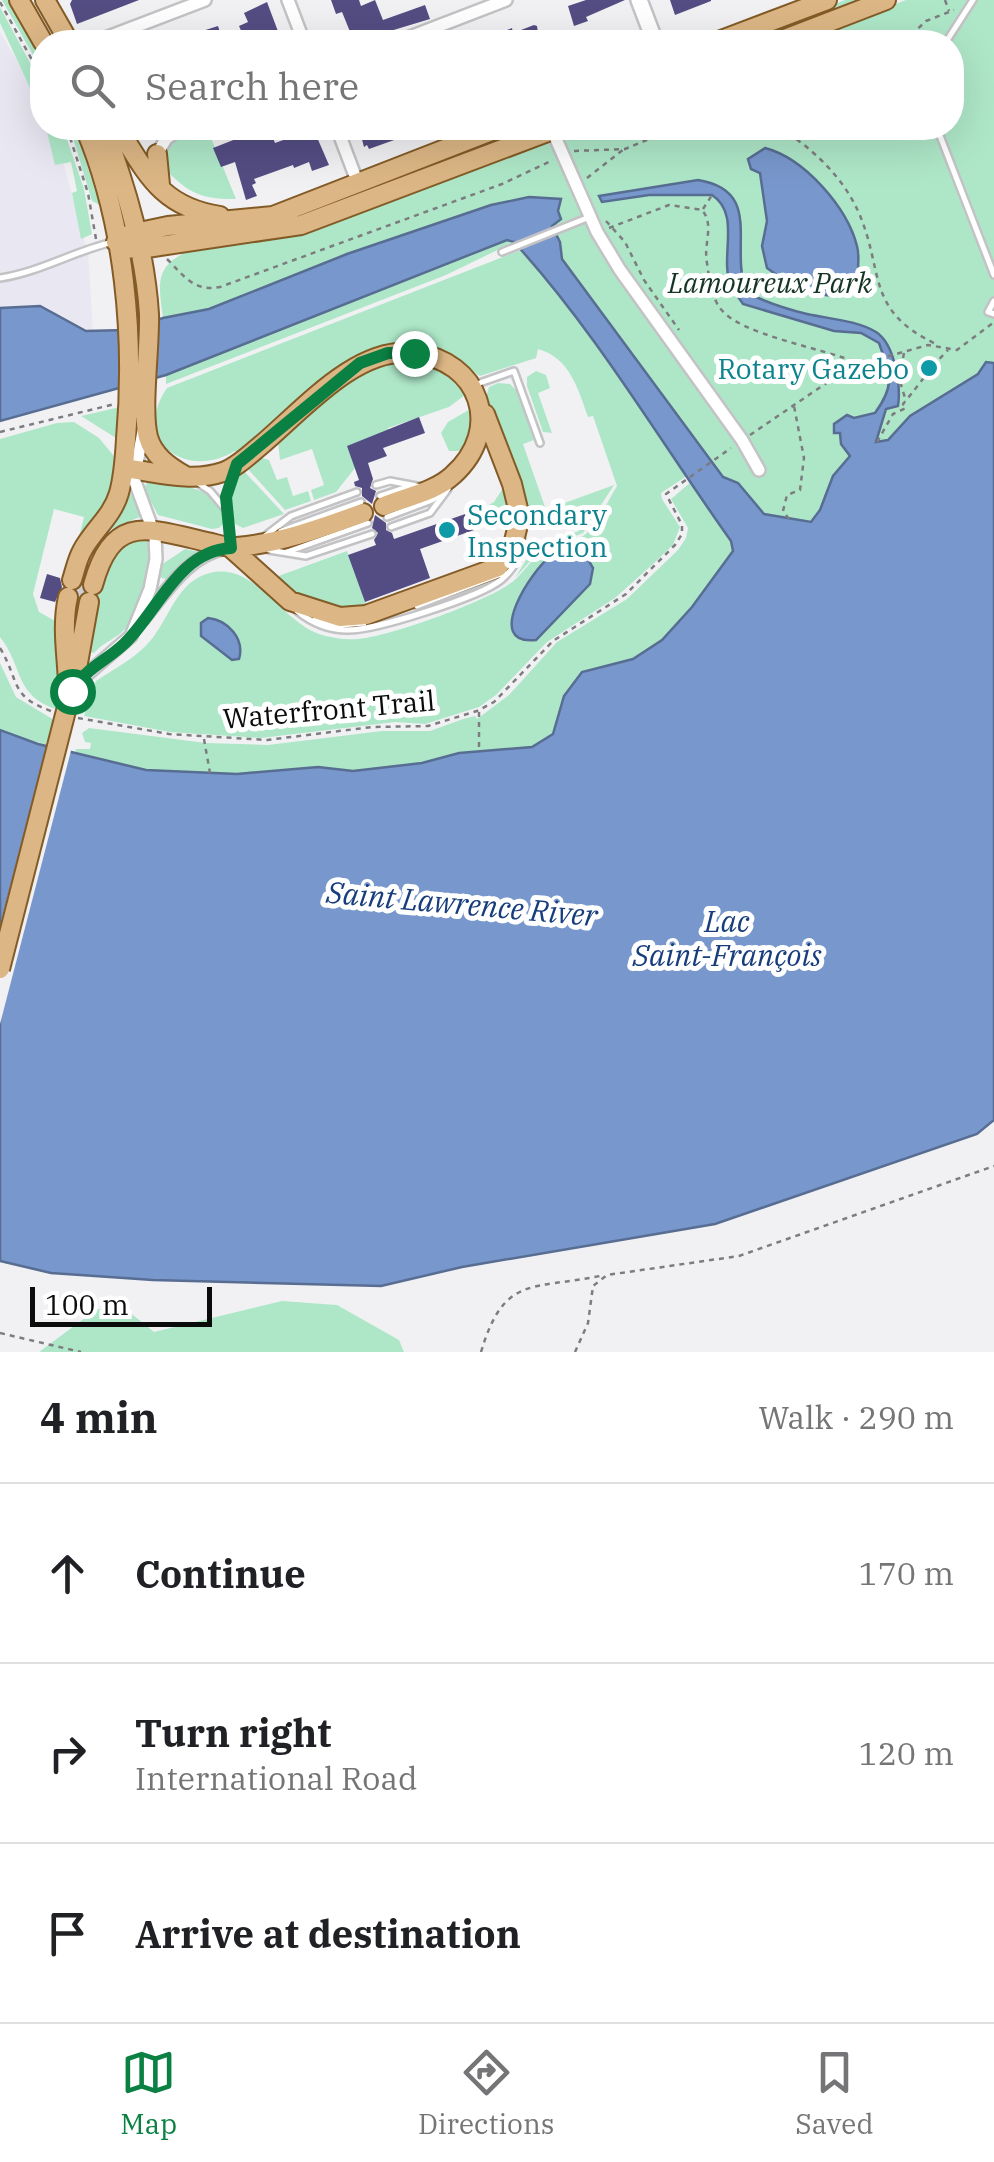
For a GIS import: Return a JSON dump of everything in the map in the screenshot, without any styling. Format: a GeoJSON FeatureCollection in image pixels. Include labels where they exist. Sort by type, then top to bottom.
{"type":"FeatureCollection","features":[{"type":"Feature","properties":{"kind":"main road"},"geometry":{"type":"LineString","coordinates":[[19,0],[36,30]]}},
{"type":"Feature","properties":{"kind":"main road"},"geometry":{"type":"LineString","coordinates":[[45,0],[62,30]]}},
{"type":"Feature","properties":{"kind":"main road"},"geometry":{"type":"LineString","coordinates":[[748,30],[827,0]]}},
{"type":"Feature","properties":{"kind":"main road"},"geometry":{"type":"LineString","coordinates":[[808,30],[886,0]]}},
{"type":"Feature","properties":{"kind":"main road"},"geometry":{"type":"LineString","coordinates":[[81,591],[81,552],[116,501],[129,469],[133,397],[116,242],[90,140]]}},
{"type":"Feature","properties":{"kind":"main road"},"geometry":{"type":"LineString","coordinates":[[108,140],[140,247],[149,313],[133,397],[146,416],[155,452],[186,477]]}},
{"type":"Feature","properties":{"kind":"main road"},"geometry":{"type":"LineString","coordinates":[[126,140],[165,195],[206,214],[245,220]]}},
{"type":"Feature","properties":{"kind":"main road"},"geometry":{"type":"LineString","coordinates":[[140,247],[283,212],[466,140]]}},
{"type":"Feature","properties":{"kind":"main road"},"geometry":{"type":"LineString","coordinates":[[116,242],[126,248],[140,247],[301,225],[526,140]]}},
{"type":"Feature","properties":{"kind":"main road"},"geometry":{"type":"LineString","coordinates":[[157,154],[157,172],[165,195]]}},
{"type":"Feature","properties":{"kind":"main road"},"geometry":{"type":"LineString","coordinates":[[129,469],[186,477],[223,472],[350,370],[374,357],[400,352],[431,356],[472,386],[512,484],[520,517],[513,545],[498,567],[366,615],[327,615],[281,595],[245,545]]}},
{"type":"Feature","properties":{"kind":"main road"},"geometry":{"type":"LineString","coordinates":[[383,506],[434,487],[461,467],[481,432],[481,404]]}},
{"type":"Feature","properties":{"kind":"main road"},"geometry":{"type":"LineString","coordinates":[[0,968],[69,701],[64,624],[102,554],[114,541],[138,530],[245,545],[294,538],[364,513]]}},
{"type":"Feature","properties":{"kind":"street"},"geometry":{"type":"LineString","coordinates":[[126,30],[205,0]]}},
{"type":"Feature","properties":{"kind":"street"},"geometry":{"type":"LineString","coordinates":[[288,0],[299,30]]}},
{"type":"Feature","properties":{"kind":"street"},"geometry":{"type":"LineString","coordinates":[[428,30],[506,0]]}},
{"type":"Feature","properties":{"kind":"street"},"geometry":{"type":"LineString","coordinates":[[639,0],[650,30]]}},
{"type":"Feature","properties":{"kind":"street"},"geometry":{"type":"LineString","coordinates":[[157,154],[165,140]]}},
{"type":"Feature","properties":{"kind":"street"},"geometry":{"type":"LineString","coordinates":[[343,140],[358,181]]}},
{"type":"Feature","properties":{"kind":"street"},"geometry":{"type":"LineString","coordinates":[[558,140],[562,156],[597,218],[597,232],[737,444],[759,470]]}},
{"type":"Feature","properties":{"kind":"street"},"geometry":{"type":"LineString","coordinates":[[137,626],[154,573],[154,530],[129,469],[146,416]]}},
{"type":"Feature","properties":{"kind":"street"},"geometry":{"type":"LineString","coordinates":[[69,701],[85,673],[124,643],[189,566],[213,551],[245,545]]}},
{"type":"Feature","properties":{"kind":"lane"},"geometry":{"type":"LineString","coordinates":[[954,30],[973,0]]}},
{"type":"Feature","properties":{"kind":"lane"},"geometry":{"type":"LineString","coordinates":[[943,140],[994,275]]}},
{"type":"Feature","properties":{"kind":"lane"},"geometry":{"type":"LineString","coordinates":[[502,252],[597,218]]}},
{"type":"Feature","properties":{"kind":"lane"},"geometry":{"type":"LineString","coordinates":[[0,278],[116,242]]}},
{"type":"Feature","properties":{"kind":"lane"},"geometry":{"type":"LineString","coordinates":[[994,301],[988,312],[994,314]]}},
{"type":"Feature","properties":{"kind":"lane"},"geometry":{"type":"LineString","coordinates":[[472,386],[514,371],[540,444]]}},
{"type":"Feature","properties":{"kind":"lane"},"geometry":{"type":"LineString","coordinates":[[228,513],[227,491],[237,464]]}},
{"type":"Feature","properties":{"kind":"lane"},"geometry":{"type":"LineString","coordinates":[[186,477],[210,492],[228,513],[245,545]]}},
{"type":"Feature","properties":{"kind":"lane"},"geometry":{"type":"LineString","coordinates":[[376,485],[390,481],[434,487],[430,513],[391,527]]}},
{"type":"Feature","properties":{"kind":"lane"},"geometry":{"type":"LineString","coordinates":[[245,545],[291,516],[357,492]]}},
{"type":"Feature","properties":{"kind":"lane"},"geometry":{"type":"LineString","coordinates":[[278,552],[291,550],[364,513]]}},
{"type":"Feature","properties":{"kind":"lane"},"geometry":{"type":"LineString","coordinates":[[281,595],[299,612],[328,627],[371,628],[490,586],[504,577],[518,558],[522,541],[520,517]]}},
{"type":"Feature","properties":{"kind":"lane"},"geometry":{"type":"LineString","coordinates":[[245,545],[306,556],[372,534]]}},
{"type":"Feature","properties":{"kind":"path"},"geometry":{"type":"LineString","coordinates":[[944,0],[949,12]]}},
{"type":"Feature","properties":{"kind":"path"},"geometry":{"type":"LineString","coordinates":[[0,2],[30,56]]}},
{"type":"Feature","properties":{"kind":"path"},"geometry":{"type":"LineString","coordinates":[[917,30],[926,21],[969,8]]}},
{"type":"Feature","properties":{"kind":"path"},"geometry":{"type":"LineString","coordinates":[[70,140],[88,193],[97,246]]}},
{"type":"Feature","properties":{"kind":"path"},"geometry":{"type":"LineString","coordinates":[[587,183],[593,171],[646,140]]}},
{"type":"Feature","properties":{"kind":"path"},"geometry":{"type":"LineString","coordinates":[[795,140],[820,159],[849,194],[863,224],[873,270],[889,308],[918,335],[946,348],[906,401]]}},
{"type":"Feature","properties":{"kind":"path"},"geometry":{"type":"LineString","coordinates":[[140,247],[168,259],[195,286],[220,287],[502,184],[578,150],[625,149]]}},
{"type":"Feature","properties":{"kind":"path"},"geometry":{"type":"LineString","coordinates":[[702,210],[712,195]]}},
{"type":"Feature","properties":{"kind":"path"},"geometry":{"type":"LineString","coordinates":[[597,232],[669,205],[702,210]]}},
{"type":"Feature","properties":{"kind":"path"},"geometry":{"type":"LineString","coordinates":[[702,210],[708,220],[705,251],[711,284],[726,316],[760,332],[859,364]]}},
{"type":"Feature","properties":{"kind":"path"},"geometry":{"type":"LineString","coordinates":[[597,218],[612,227],[684,338]]}},
{"type":"Feature","properties":{"kind":"path","name":"Waterfront Trail"},"geometry":{"type":"LineString","coordinates":[[0,648],[28,702],[69,701],[204,738],[267,740],[428,726],[478,711],[494,702],[553,640],[626,594],[675,545],[682,529],[666,499],[670,491],[859,364],[928,344],[961,349],[994,322]]}},
{"type":"Feature","properties":{"kind":"path"},"geometry":{"type":"LineString","coordinates":[[877,442],[893,414],[906,408],[900,378],[903,352]]}},
{"type":"Feature","properties":{"kind":"path"},"geometry":{"type":"LineString","coordinates":[[0,432],[133,397]]}},
{"type":"Feature","properties":{"kind":"path"},"geometry":{"type":"LineString","coordinates":[[789,519],[783,509],[787,495],[800,490],[804,458],[793,405]]}},
{"type":"Feature","properties":{"kind":"path"},"geometry":{"type":"LineString","coordinates":[[478,711],[479,750]]}},
{"type":"Feature","properties":{"kind":"path"},"geometry":{"type":"LineString","coordinates":[[204,738],[210,773]]}},
{"type":"Feature","properties":{"kind":"path"},"geometry":{"type":"LineString","coordinates":[[481,1352],[494,1316],[513,1294],[616,1273],[739,1256],[994,1166]]}},
{"type":"Feature","properties":{"kind":"path"},"geometry":{"type":"LineString","coordinates":[[574,1352],[588,1323],[593,1286],[600,1278],[616,1273]]}},
{"type":"Feature","properties":{"kind":"path"},"geometry":{"type":"LineString","coordinates":[[0,1333],[81,1352]]}},
{"type":"Feature","properties":{"kind":"shaded area"},"geometry":{"type":"Polygon","coordinates":[[[0,32],[30,84],[30,140],[57,140],[88,254],[93,332],[40,306],[0,308],[0,32]]]}},
{"type":"Feature","properties":{"kind":"green space"},"geometry":{"type":"Polygon","coordinates":[[[2,0],[10,0],[30,36],[30,50],[2,0]]]}},
{"type":"Feature","properties":{"kind":"green space"},"geometry":{"type":"Polygon","coordinates":[[[845,0],[866,0],[790,30],[767,30],[845,0]]]}},
{"type":"Feature","properties":{"kind":"green space","name":"Lamoureux Park"},"geometry":{"type":"Polygon","coordinates":[[[906,0],[994,0],[994,363],[986,362],[978,374],[910,416],[888,440],[876,442],[885,408],[858,418],[846,416],[834,424],[851,456],[833,476],[811,522],[764,514],[738,483],[723,478],[562,259],[552,224],[347,254],[209,309],[163,318],[162,274],[181,255],[181,249],[257,241],[318,227],[546,140],[964,140],[964,30],[828,30],[906,0]]]}},
{"type":"Feature","properties":{"kind":"green space"},"geometry":{"type":"Polygon","coordinates":[[[0,7],[30,63],[30,88],[0,23],[0,7]]]}},
{"type":"Feature","properties":{"kind":"green space"},"geometry":{"type":"Polygon","coordinates":[[[49,140],[67,140],[84,189],[92,234],[81,239],[72,193],[77,191],[71,162],[55,165],[49,140]]]}},
{"type":"Feature","properties":{"kind":"green space"},"geometry":{"type":"Polygon","coordinates":[[[74,140],[79,140],[100,205],[92,201],[74,140]]]}},
{"type":"Feature","properties":{"kind":"green space"},"geometry":{"type":"Polygon","coordinates":[[[175,140],[212,140],[236,199],[211,198],[193,192],[177,180],[160,163],[167,146],[175,140]]]}},
{"type":"Feature","properties":{"kind":"green space"},"geometry":{"type":"Polygon","coordinates":[[[487,140],[507,140],[310,215],[281,221],[487,140]]]}},
{"type":"Feature","properties":{"kind":"green space"},"geometry":{"type":"Polygon","coordinates":[[[508,240],[514,242],[446,275],[166,384],[166,375],[508,240]]]}},
{"type":"Feature","properties":{"kind":"green space"},"geometry":{"type":"Polygon","coordinates":[[[521,250],[555,287],[687,476],[661,493],[680,527],[673,545],[615,598],[547,642],[496,695],[479,707],[425,724],[395,722],[261,738],[170,732],[84,716],[96,681],[145,646],[182,592],[199,577],[226,572],[241,576],[305,627],[319,634],[357,639],[412,626],[478,601],[513,581],[546,549],[588,532],[617,486],[593,416],[588,417],[571,376],[558,359],[538,349],[536,358],[480,376],[425,345],[377,346],[350,358],[238,453],[216,459],[182,458],[160,439],[155,424],[167,388],[521,250]]]}},
{"type":"Feature","properties":{"kind":"green space"},"geometry":{"type":"Polygon","coordinates":[[[407,360],[440,372],[465,395],[449,407],[388,428],[390,436],[336,492],[314,500],[311,490],[324,485],[312,449],[280,460],[278,442],[320,402],[354,379],[407,360]]]}},
{"type":"Feature","properties":{"kind":"green space"},"geometry":{"type":"Polygon","coordinates":[[[536,371],[546,375],[550,388],[538,393],[552,433],[543,432],[527,386],[527,377],[536,371]]]}},
{"type":"Feature","properties":{"kind":"green space"},"geometry":{"type":"Polygon","coordinates":[[[510,384],[516,390],[534,440],[523,444],[545,507],[528,512],[486,397],[489,387],[510,384]]]}},
{"type":"Feature","properties":{"kind":"green space"},"geometry":{"type":"Polygon","coordinates":[[[120,407],[121,437],[116,438],[81,416],[120,407]]]}},
{"type":"Feature","properties":{"kind":"green space"},"geometry":{"type":"Polygon","coordinates":[[[472,408],[474,425],[468,442],[461,451],[449,451],[441,433],[448,422],[472,408]]]}},
{"type":"Feature","properties":{"kind":"green space"},"geometry":{"type":"Polygon","coordinates":[[[74,422],[99,438],[118,461],[110,499],[75,553],[84,517],[54,509],[33,594],[39,612],[59,623],[65,674],[56,709],[26,688],[0,637],[0,439],[74,422]]]}},
{"type":"Feature","properties":{"kind":"green space"},"geometry":{"type":"Polygon","coordinates":[[[259,457],[269,460],[277,480],[287,477],[293,496],[308,491],[311,501],[285,510],[246,467],[259,457]]]}},
{"type":"Feature","properties":{"kind":"green space"},"geometry":{"type":"Polygon","coordinates":[[[243,470],[284,514],[243,528],[235,524],[232,496],[243,470]]]}},
{"type":"Feature","properties":{"kind":"green space"},"geometry":{"type":"Polygon","coordinates":[[[148,480],[207,494],[221,511],[223,524],[212,529],[158,515],[144,489],[148,480]]]}},
{"type":"Feature","properties":{"kind":"green space"},"geometry":{"type":"Polygon","coordinates":[[[691,482],[731,541],[733,551],[662,640],[633,659],[582,672],[564,696],[554,734],[532,747],[459,752],[422,763],[353,771],[318,767],[237,774],[146,770],[75,753],[76,749],[90,749],[91,743],[85,742],[82,733],[89,728],[206,743],[268,745],[382,731],[430,731],[463,719],[477,719],[509,695],[557,642],[627,599],[678,550],[688,528],[671,499],[691,482]]]}},
{"type":"Feature","properties":{"kind":"green space"},"geometry":{"type":"Polygon","coordinates":[[[505,485],[510,510],[507,519],[488,526],[482,509],[494,502],[505,485]]]}},
{"type":"Feature","properties":{"kind":"green space"},"geometry":{"type":"Polygon","coordinates":[[[614,485],[583,533],[540,550],[515,578],[534,547],[579,531],[570,509],[531,523],[529,516],[614,485]]]}},
{"type":"Feature","properties":{"kind":"green space"},"geometry":{"type":"Polygon","coordinates":[[[129,490],[142,516],[109,530],[121,515],[129,490]]]}},
{"type":"Feature","properties":{"kind":"green space"},"geometry":{"type":"Polygon","coordinates":[[[150,538],[145,586],[138,609],[121,632],[94,653],[86,651],[96,598],[108,565],[132,543],[150,538]]]}},
{"type":"Feature","properties":{"kind":"green space"},"geometry":{"type":"Polygon","coordinates":[[[185,549],[199,552],[169,580],[159,577],[161,565],[185,549]]]}},
{"type":"Feature","properties":{"kind":"green space"},"geometry":{"type":"Polygon","coordinates":[[[347,551],[367,607],[340,609],[317,604],[273,578],[347,551]]]}},
{"type":"Feature","properties":{"kind":"green space"},"geometry":{"type":"Polygon","coordinates":[[[0,663],[16,697],[54,720],[46,745],[0,730],[0,663]]]}},
{"type":"Feature","properties":{"kind":"green space"},"geometry":{"type":"Polygon","coordinates":[[[282,1301],[337,1305],[399,1340],[404,1352],[39,1352],[97,1309],[128,1311],[154,1332],[282,1301]]]}},
{"type":"Feature","properties":{"kind":"water"},"geometry":{"type":"Polygon","coordinates":[[[765,148],[780,153],[809,173],[834,200],[852,231],[858,252],[856,293],[849,290],[834,296],[813,292],[793,285],[767,268],[762,246],[767,221],[760,173],[751,169],[748,159],[765,148]]]}},
{"type":"Feature","properties":{"kind":"water","name":"Lac Saint-François"},"geometry":{"type":"Polygon","coordinates":[[[698,180],[719,186],[738,209],[742,276],[747,293],[791,310],[860,325],[883,338],[895,366],[899,398],[898,406],[886,409],[876,442],[888,440],[910,416],[978,374],[986,362],[994,363],[994,1120],[977,1134],[715,1224],[462,1267],[381,1286],[153,1280],[51,1273],[0,1261],[0,730],[38,744],[146,770],[237,774],[318,767],[353,771],[422,763],[459,753],[532,747],[553,734],[564,696],[582,672],[633,659],[662,640],[733,551],[731,541],[600,350],[514,242],[507,240],[166,375],[0,421],[0,308],[40,306],[86,331],[126,330],[209,309],[347,254],[491,205],[529,197],[561,199],[561,219],[552,226],[560,242],[562,259],[723,477],[738,483],[764,514],[811,522],[833,476],[850,456],[841,444],[840,433],[834,433],[834,424],[847,415],[854,418],[875,413],[888,387],[886,363],[879,343],[861,333],[834,331],[743,304],[731,286],[728,272],[726,213],[712,195],[649,195],[602,202],[599,196],[698,180]]]}},
{"type":"Feature","properties":{"kind":"water"},"geometry":{"type":"Polygon","coordinates":[[[567,551],[586,556],[593,568],[590,584],[536,640],[520,639],[513,631],[512,619],[524,590],[551,556],[567,551]]]}},
{"type":"Feature","properties":{"kind":"water"},"geometry":{"type":"Polygon","coordinates":[[[208,618],[222,622],[233,632],[240,644],[239,659],[232,660],[201,636],[201,623],[208,618]]]}},
{"type":"Feature","properties":{"kind":"pier"},"geometry":{"type":"Polygon","coordinates":[[[48,741],[72,747],[0,1024],[0,926],[48,741]]]}},
{"type":"Feature","properties":{"kind":"building"},"geometry":{"type":"Polygon","coordinates":[[[72,0],[139,0],[77,24],[72,0]]]}},
{"type":"Feature","properties":{"kind":"building"},"geometry":{"type":"Polygon","coordinates":[[[331,0],[359,0],[361,6],[375,0],[383,20],[425,5],[430,19],[394,30],[349,30],[342,12],[336,14],[331,0]]]}},
{"type":"Feature","properties":{"kind":"building"},"geometry":{"type":"Polygon","coordinates":[[[586,0],[625,0],[574,26],[568,6],[586,0]]]}},
{"type":"Feature","properties":{"kind":"building"},"geometry":{"type":"Polygon","coordinates":[[[670,0],[711,0],[711,1],[675,15],[670,0]]]}},
{"type":"Feature","properties":{"kind":"building"},"geometry":{"type":"Polygon","coordinates":[[[267,2],[278,30],[241,30],[239,26],[248,22],[244,13],[267,2]]]}},
{"type":"Feature","properties":{"kind":"building"},"geometry":{"type":"Polygon","coordinates":[[[233,140],[275,143],[318,140],[329,165],[312,171],[309,162],[254,179],[256,183],[252,185],[257,196],[246,200],[235,162],[221,167],[213,148],[233,140]]]}},
{"type":"Feature","properties":{"kind":"building"},"geometry":{"type":"Polygon","coordinates":[[[362,140],[394,140],[369,149],[362,140]]]}},
{"type":"Feature","properties":{"kind":"building","name":"Rotary Gazebo"},"geometry":{"type":"Polygon","coordinates":[[[924,360],[933,360],[938,367],[934,375],[925,376],[920,368],[924,360]]]}},
{"type":"Feature","properties":{"kind":"building"},"geometry":{"type":"Polygon","coordinates":[[[419,417],[425,433],[383,448],[387,456],[368,463],[373,479],[370,488],[376,491],[372,504],[362,496],[362,488],[355,486],[354,482],[359,480],[347,446],[419,417]]]}},
{"type":"Feature","properties":{"kind":"building"},"geometry":{"type":"Polygon","coordinates":[[[468,513],[474,530],[420,549],[430,578],[365,602],[348,555],[376,545],[378,533],[372,528],[375,515],[386,523],[386,530],[394,539],[468,513]]]}},
{"type":"Feature","properties":{"kind":"building"},"geometry":{"type":"Polygon","coordinates":[[[47,574],[60,578],[62,587],[55,602],[40,598],[47,574]]]}},
{"type":"Feature","properties":{"kind":"tunnel"},"geometry":{"type":"LineString","coordinates":[[79,599],[83,584]]}},
{"type":"Feature","properties":{"kind":"place","name":"Rotary Gazebo"},"geometry":{"type":"Point","coordinates":[929,368]}},
{"type":"Feature","properties":{"kind":"place","name":"Secondary Inspection"},"geometry":{"type":"Point","coordinates":[447,530]}},
{"type":"Feature","properties":{"kind":"route"},"geometry":{"type":"LineString","coordinates":[[72,691],[85,673],[131,636],[189,566],[213,551],[231,548],[226,497],[237,464],[360,363],[388,353],[414,353]]}},
{"type":"Feature","properties":{"kind":"water label","name":"Saint Lawrence River"},"geometry":{"type":"Point","coordinates":[462,903]}}]}
